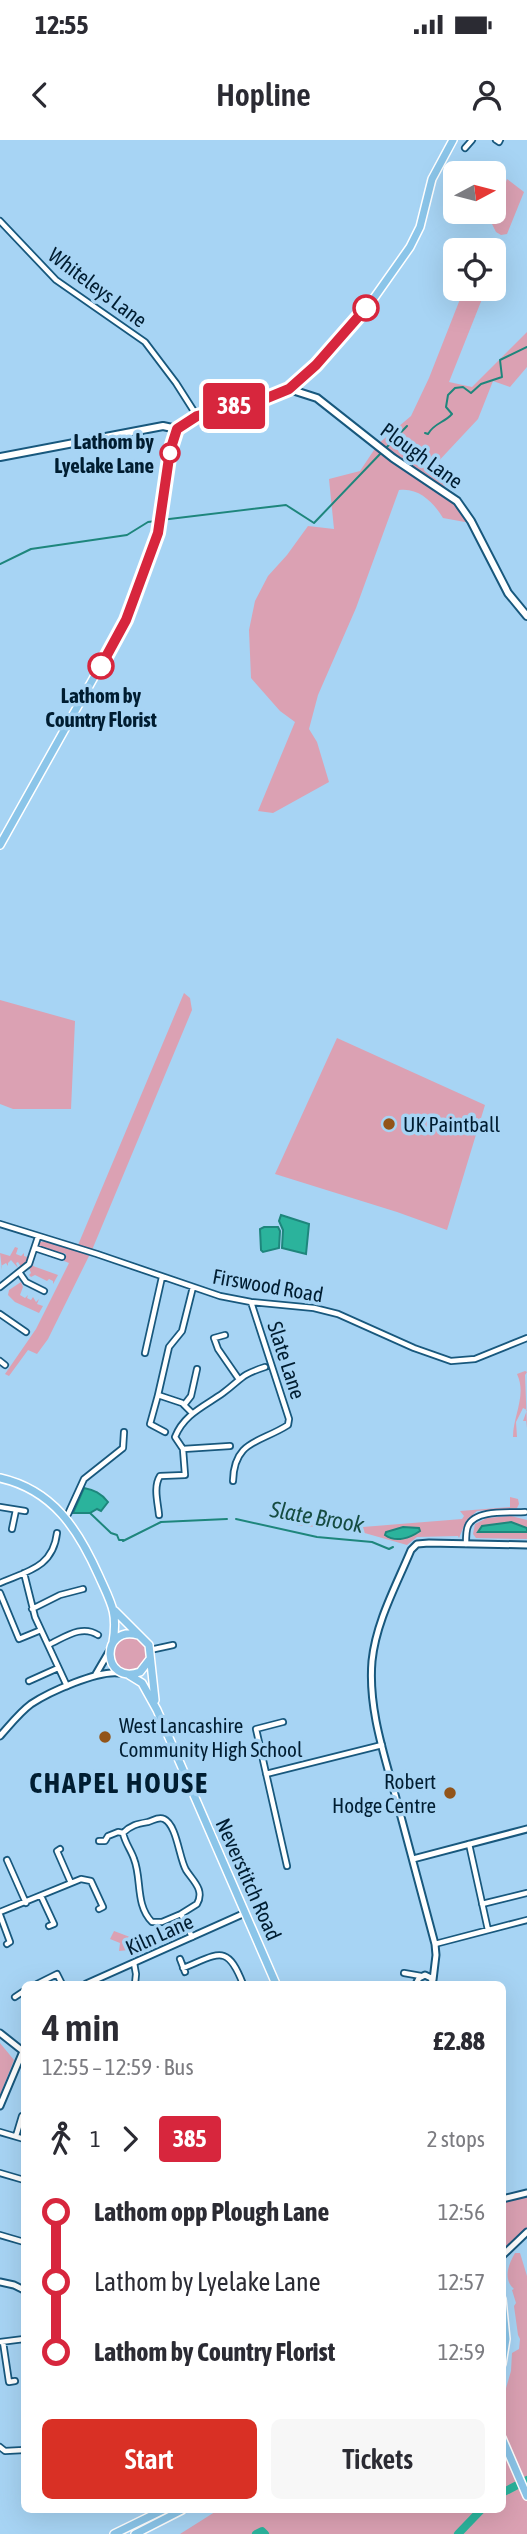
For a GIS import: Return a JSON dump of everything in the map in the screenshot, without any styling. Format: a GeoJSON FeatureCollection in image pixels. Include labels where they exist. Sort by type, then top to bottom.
{"type":"FeatureCollection","features":[{"type":"Feature","properties":{"kind":"main road"},"geometry":{"type":"LineString","coordinates":[[0,845],[124,626],[159,530],[170,451],[180,427],[197,416],[267,398],[289,389],[311,370],[380,291],[410,247],[420,227],[432,178],[453,140]]}},
{"type":"Feature","properties":{"kind":"main road","name":"Plough Lane"},"geometry":{"type":"LineString","coordinates":[[289,389],[317,398],[387,453],[457,502],[471,521],[508,593],[527,616]]}},
{"type":"Feature","properties":{"kind":"main road"},"geometry":{"type":"LineString","coordinates":[[0,457],[163,426],[180,427]]}},
{"type":"Feature","properties":{"kind":"main road"},"geometry":{"type":"LineString","coordinates":[[0,1478],[43,1496],[69,1520],[86,1548],[113,1609],[116,1626],[111,1661],[114,1667],[127,1674],[140,1672],[150,1654],[141,1636],[113,1609]]}},
{"type":"Feature","properties":{"kind":"main road"},"geometry":{"type":"LineString","coordinates":[[112,1645],[118,1638],[129,1633],[141,1636]]}},
{"type":"Feature","properties":{"kind":"main road","name":"Neverstitch Road"},"geometry":{"type":"LineString","coordinates":[[150,1654],[157,1710]]}},
{"type":"Feature","properties":{"kind":"main road","name":"Neverstitch Road"},"geometry":{"type":"LineString","coordinates":[[127,1674],[142,1683],[157,1710],[275,1981]]}},
{"type":"Feature","properties":{"kind":"main road"},"geometry":{"type":"LineString","coordinates":[[506,2447],[527,2495]]}},
{"type":"Feature","properties":{"kind":"main road"},"geometry":{"type":"LineString","coordinates":[[114,2534],[157,2513]]}},
{"type":"Feature","properties":{"kind":"main road"},"geometry":{"type":"LineString","coordinates":[[135,2534],[176,2513]]}},
{"type":"Feature","properties":{"kind":"street"},"geometry":{"type":"LineString","coordinates":[[465,148],[472,140]]}},
{"type":"Feature","properties":{"kind":"street","name":"Whiteleys Lane"},"geometry":{"type":"LineString","coordinates":[[0,221],[56,280],[145,342],[197,416]]}},
{"type":"Feature","properties":{"kind":"street","name":"Firswood Road"},"geometry":{"type":"LineString","coordinates":[[0,1224],[193,1287],[251,1302],[314,1308],[338,1314],[414,1348],[452,1361],[475,1359],[527,1338]]}},
{"type":"Feature","properties":{"kind":"street"},"geometry":{"type":"LineString","coordinates":[[0,1287],[29,1264],[38,1237]]}},
{"type":"Feature","properties":{"kind":"street"},"geometry":{"type":"LineString","coordinates":[[35,1248],[62,1257]]}},
{"type":"Feature","properties":{"kind":"street"},"geometry":{"type":"LineString","coordinates":[[19,1272],[26,1282],[44,1291]]}},
{"type":"Feature","properties":{"kind":"street"},"geometry":{"type":"LineString","coordinates":[[145,1353],[162,1277]]}},
{"type":"Feature","properties":{"kind":"street"},"geometry":{"type":"LineString","coordinates":[[165,1432],[150,1424],[169,1347],[182,1331],[193,1287]]}},
{"type":"Feature","properties":{"kind":"street","name":"Slate Lane"},"geometry":{"type":"LineString","coordinates":[[233,1481],[233,1467],[241,1451],[264,1436],[288,1426],[289,1419],[251,1302]]}},
{"type":"Feature","properties":{"kind":"street"},"geometry":{"type":"LineString","coordinates":[[0,1314],[26,1332]]}},
{"type":"Feature","properties":{"kind":"street"},"geometry":{"type":"LineString","coordinates":[[225,1335],[214,1338],[218,1349],[238,1378]]}},
{"type":"Feature","properties":{"kind":"street"},"geometry":{"type":"LineString","coordinates":[[159,1515],[156,1484],[158,1478],[186,1475],[183,1449],[175,1437],[192,1413],[226,1391],[238,1378],[265,1367]]}},
{"type":"Feature","properties":{"kind":"street"},"geometry":{"type":"LineString","coordinates":[[184,1405],[191,1396],[197,1369]]}},
{"type":"Feature","properties":{"kind":"street"},"geometry":{"type":"LineString","coordinates":[[158,1395],[184,1405],[192,1413]]}},
{"type":"Feature","properties":{"kind":"street"},"geometry":{"type":"LineString","coordinates":[[68,1514],[84,1479],[122,1448],[124,1432]]}},
{"type":"Feature","properties":{"kind":"street"},"geometry":{"type":"LineString","coordinates":[[183,1449],[230,1446]]}},
{"type":"Feature","properties":{"kind":"street"},"geometry":{"type":"LineString","coordinates":[[0,1507],[24,1511]]}},
{"type":"Feature","properties":{"kind":"street"},"geometry":{"type":"LineString","coordinates":[[11,1530],[16,1510]]}},
{"type":"Feature","properties":{"kind":"street"},"geometry":{"type":"LineString","coordinates":[[466,1544],[468,1525],[474,1518],[525,1512]]}},
{"type":"Feature","properties":{"kind":"street"},"geometry":{"type":"LineString","coordinates":[[0,1583],[46,1561],[55,1549],[57,1533]]}},
{"type":"Feature","properties":{"kind":"street"},"geometry":{"type":"LineString","coordinates":[[433,1981],[435,1944],[382,1745],[371,1681],[376,1640],[388,1604],[414,1547],[429,1542],[527,1545]]}},
{"type":"Feature","properties":{"kind":"street"},"geometry":{"type":"LineString","coordinates":[[24,1573],[32,1609],[67,1687]]}},
{"type":"Feature","properties":{"kind":"street"},"geometry":{"type":"LineString","coordinates":[[32,1609],[60,1595],[83,1589]]}},
{"type":"Feature","properties":{"kind":"street"},"geometry":{"type":"LineString","coordinates":[[0,1593],[19,1639],[41,1630]]}},
{"type":"Feature","properties":{"kind":"street"},"geometry":{"type":"LineString","coordinates":[[48,1645],[79,1631],[88,1630],[98,1635]]}},
{"type":"Feature","properties":{"kind":"street"},"geometry":{"type":"LineString","coordinates":[[96,1674],[112,1645]]}},
{"type":"Feature","properties":{"kind":"street"},"geometry":{"type":"LineString","coordinates":[[150,1654],[173,1645]]}},
{"type":"Feature","properties":{"kind":"street"},"geometry":{"type":"LineString","coordinates":[[29,1681],[58,1668]]}},
{"type":"Feature","properties":{"kind":"street"},"geometry":{"type":"LineString","coordinates":[[0,1736],[32,1704],[96,1674],[109,1671],[127,1674]]}},
{"type":"Feature","properties":{"kind":"street"},"geometry":{"type":"LineString","coordinates":[[283,1722],[256,1729],[287,1866]]}},
{"type":"Feature","properties":{"kind":"street"},"geometry":{"type":"LineString","coordinates":[[266,1774],[382,1745]]}},
{"type":"Feature","properties":{"kind":"street"},"geometry":{"type":"LineString","coordinates":[[99,1841],[118,1832],[123,1833],[132,1825],[160,1817],[166,1820],[177,1841],[183,1865],[198,1886],[200,1894],[197,1904],[162,1922],[152,1922],[141,1903],[135,1861],[123,1833]]}},
{"type":"Feature","properties":{"kind":"street"},"geometry":{"type":"LineString","coordinates":[[413,1859],[527,1829]]}},
{"type":"Feature","properties":{"kind":"street"},"geometry":{"type":"LineString","coordinates":[[469,1844],[488,1930]]}},
{"type":"Feature","properties":{"kind":"street"},"geometry":{"type":"LineString","coordinates":[[60,1849],[57,1851],[71,1883]]}},
{"type":"Feature","properties":{"kind":"street"},"geometry":{"type":"LineString","coordinates":[[7,1860],[26,1903]]}},
{"type":"Feature","properties":{"kind":"street"},"geometry":{"type":"LineString","coordinates":[[7,1944],[10,1942],[0,1914],[81,1879],[91,1881],[103,1907],[99,1909]]}},
{"type":"Feature","properties":{"kind":"street"},"geometry":{"type":"LineString","coordinates":[[482,1904],[527,1893]]}},
{"type":"Feature","properties":{"kind":"street"},"geometry":{"type":"LineString","coordinates":[[41,1896],[54,1924],[49,1926]]}},
{"type":"Feature","properties":{"kind":"street","name":"Kiln Lane"},"geometry":{"type":"LineString","coordinates":[[93,1981],[245,1913]]}},
{"type":"Feature","properties":{"kind":"street"},"geometry":{"type":"LineString","coordinates":[[181,1914],[192,1937]]}},
{"type":"Feature","properties":{"kind":"street"},"geometry":{"type":"LineString","coordinates":[[435,1944],[527,1920]]}},
{"type":"Feature","properties":{"kind":"street"},"geometry":{"type":"LineString","coordinates":[[180,1959],[184,1970],[215,1955],[223,1955],[233,1961],[242,1981]]}},
{"type":"Feature","properties":{"kind":"street"},"geometry":{"type":"LineString","coordinates":[[418,1981],[435,1962]]}},
{"type":"Feature","properties":{"kind":"street"},"geometry":{"type":"LineString","coordinates":[[134,1964],[135,1981]]}},
{"type":"Feature","properties":{"kind":"street"},"geometry":{"type":"LineString","coordinates":[[414,1981],[404,1973],[423,1976],[431,1981]]}},
{"type":"Feature","properties":{"kind":"street"},"geometry":{"type":"LineString","coordinates":[[43,1981],[57,1974],[60,1981]]}},
{"type":"Feature","properties":{"kind":"street"},"geometry":{"type":"LineString","coordinates":[[15,1997],[21,1993]]}},
{"type":"Feature","properties":{"kind":"street"},"geometry":{"type":"LineString","coordinates":[[0,2033],[21,2048]]}},
{"type":"Feature","properties":{"kind":"street"},"geometry":{"type":"LineString","coordinates":[[0,2106],[21,2057]]}},
{"type":"Feature","properties":{"kind":"street"},"geometry":{"type":"LineString","coordinates":[[16,2136],[21,2119]]}},
{"type":"Feature","properties":{"kind":"street"},"geometry":{"type":"LineString","coordinates":[[0,2132],[21,2138]]}},
{"type":"Feature","properties":{"kind":"street"},"geometry":{"type":"LineString","coordinates":[[0,2173],[21,2179]]}},
{"type":"Feature","properties":{"kind":"street"},"geometry":{"type":"LineString","coordinates":[[506,2198],[527,2193]]}},
{"type":"Feature","properties":{"kind":"street"},"geometry":{"type":"LineString","coordinates":[[506,2252],[527,2232]]}},
{"type":"Feature","properties":{"kind":"street"},"geometry":{"type":"LineString","coordinates":[[0,2235],[21,2241]]}},
{"type":"Feature","properties":{"kind":"street"},"geometry":{"type":"LineString","coordinates":[[0,2282],[21,2288]]}},
{"type":"Feature","properties":{"kind":"street"},"geometry":{"type":"LineString","coordinates":[[15,2381],[9,2382],[2,2342],[21,2339]]}},
{"type":"Feature","properties":{"kind":"street"},"geometry":{"type":"LineString","coordinates":[[0,2447],[5,2451],[21,2450]]}},
{"type":"Feature","properties":{"kind":"shaded area"},"geometry":{"type":"Polygon","coordinates":[[[507,179],[524,192],[507,234],[501,235],[492,224],[506,224],[507,179]]]}},
{"type":"Feature","properties":{"kind":"shaded area"},"geometry":{"type":"Polygon","coordinates":[[[459,301],[481,301],[449,382],[472,387],[527,332],[527,367],[510,387],[493,381],[478,419],[434,466],[451,498],[469,521],[443,518],[425,497],[413,491],[399,490],[356,608],[318,695],[309,729],[317,742],[329,782],[273,813],[258,811],[295,722],[280,711],[251,678],[249,630],[255,601],[268,576],[308,526],[334,529],[329,479],[360,471],[378,444],[411,416],[459,301]]]}},
{"type":"Feature","properties":{"kind":"shaded area"},"geometry":{"type":"Polygon","coordinates":[[[184,993],[190,998],[192,1010],[92,1250],[78,1245],[184,993]]]}},
{"type":"Feature","properties":{"kind":"shaded area"},"geometry":{"type":"Polygon","coordinates":[[[0,1000],[75,1021],[71,1109],[13,1109],[0,1104],[0,1000]]]}},
{"type":"Feature","properties":{"kind":"shaded area","name":"UK Paintball"},"geometry":{"type":"Polygon","coordinates":[[[337,1038],[485,1105],[447,1230],[275,1174],[337,1038]]]}},
{"type":"Feature","properties":{"kind":"shaded area"},"geometry":{"type":"Polygon","coordinates":[[[281,1215],[309,1224],[306,1254],[282,1248],[283,1230],[279,1221],[281,1215]]]}},
{"type":"Feature","properties":{"kind":"shaded area"},"geometry":{"type":"Polygon","coordinates":[[[278,1227],[279,1248],[263,1252],[261,1250],[260,1229],[278,1227]]]}},
{"type":"Feature","properties":{"kind":"shaded area"},"geometry":{"type":"Polygon","coordinates":[[[45,1241],[90,1254],[48,1339],[37,1354],[28,1350],[9,1376],[5,1374],[36,1329],[69,1263],[64,1261],[66,1254],[38,1247],[40,1242],[45,1241]]]}},
{"type":"Feature","properties":{"kind":"shaded area"},"geometry":{"type":"Polygon","coordinates":[[[15,1247],[18,1248],[16,1254],[21,1256],[24,1253],[27,1257],[31,1248],[27,1261],[21,1267],[18,1262],[18,1268],[11,1260],[8,1266],[6,1263],[1,1266],[0,1253],[10,1256],[15,1247]]]}},
{"type":"Feature","properties":{"kind":"shaded area"},"geometry":{"type":"Polygon","coordinates":[[[34,1259],[33,1266],[58,1275],[53,1284],[49,1279],[47,1281],[29,1275],[34,1259]]]}},
{"type":"Feature","properties":{"kind":"shaded area"},"geometry":{"type":"Polygon","coordinates":[[[21,1282],[23,1287],[20,1295],[25,1298],[28,1295],[27,1298],[31,1300],[33,1297],[36,1302],[39,1299],[37,1304],[43,1306],[39,1313],[15,1302],[8,1295],[9,1290],[21,1282]]]}},
{"type":"Feature","properties":{"kind":"shaded area"},"geometry":{"type":"Polygon","coordinates":[[[525,1371],[526,1410],[523,1408],[516,1422],[517,1437],[513,1437],[521,1390],[517,1374],[525,1371]]]}},
{"type":"Feature","properties":{"kind":"shaded area"},"geometry":{"type":"Polygon","coordinates":[[[84,1488],[97,1492],[108,1502],[101,1511],[97,1509],[90,1513],[73,1513],[84,1488]]]}},
{"type":"Feature","properties":{"kind":"shaded area"},"geometry":{"type":"Polygon","coordinates":[[[510,1497],[518,1499],[517,1508],[477,1511],[466,1521],[459,1538],[417,1537],[407,1545],[361,1532],[296,1525],[329,1521],[338,1529],[462,1519],[464,1516],[460,1511],[510,1507],[510,1497]],[[419,1528],[393,1529],[403,1539],[419,1533],[419,1528]]]}},
{"type":"Feature","properties":{"kind":"shaded area"},"geometry":{"type":"Polygon","coordinates":[[[511,1516],[527,1520],[527,1528],[499,1523],[482,1526],[479,1533],[527,1532],[527,1539],[476,1538],[473,1534],[475,1524],[487,1518],[511,1516]]]}},
{"type":"Feature","properties":{"kind":"shaded area"},"geometry":{"type":"Polygon","coordinates":[[[511,1522],[527,1528],[527,1532],[478,1532],[482,1526],[511,1522]]]}},
{"type":"Feature","properties":{"kind":"shaded area"},"geometry":{"type":"Polygon","coordinates":[[[403,1527],[419,1528],[420,1531],[403,1539],[385,1535],[386,1532],[403,1527]]]}},
{"type":"Feature","properties":{"kind":"shaded area"},"geometry":{"type":"Polygon","coordinates":[[[130,1637],[142,1642],[147,1654],[142,1666],[130,1671],[118,1666],[113,1654],[118,1642],[130,1637]]]}},
{"type":"Feature","properties":{"kind":"shaded area"},"geometry":{"type":"Polygon","coordinates":[[[114,1931],[130,1937],[129,1950],[119,1951],[120,1943],[110,1939],[114,1931]]]}},
{"type":"Feature","properties":{"kind":"shaded area"},"geometry":{"type":"Polygon","coordinates":[[[0,2043],[14,2060],[0,2095],[0,2043]]]}},
{"type":"Feature","properties":{"kind":"shaded area"},"geometry":{"type":"Polygon","coordinates":[[[527,2196],[527,2229],[506,2248],[506,2201],[527,2196]]]}},
{"type":"Feature","properties":{"kind":"shaded area"},"geometry":{"type":"Polygon","coordinates":[[[515,2253],[520,2253],[527,2276],[527,2534],[180,2534],[213,2513],[506,2513],[506,2388],[512,2353],[519,2349],[520,2339],[512,2290],[514,2289],[508,2276],[515,2253]]]}},
{"type":"Feature","properties":{"kind":"waterway"},"geometry":{"type":"LineString","coordinates":[[425,433],[428,434],[452,414],[446,407],[448,395],[455,388],[463,387],[471,393],[481,384],[502,377],[500,360],[527,347]]}},
{"type":"Feature","properties":{"kind":"waterway"},"geometry":{"type":"LineString","coordinates":[[385,449],[407,426]]}},
{"type":"Feature","properties":{"kind":"waterway"},"geometry":{"type":"LineString","coordinates":[[161,520],[286,505],[314,523],[381,453]]}},
{"type":"Feature","properties":{"kind":"waterway"},"geometry":{"type":"LineString","coordinates":[[0,564],[31,549],[127,535],[148,522],[156,521]]}},
{"type":"Feature","properties":{"kind":"waterway"},"geometry":{"type":"LineString","coordinates":[[90,1513],[111,1533],[117,1535],[119,1540],[123,1540]]}},
{"type":"Feature","properties":{"kind":"waterway","name":"Slate Brook"},"geometry":{"type":"LineString","coordinates":[[123,1541],[161,1522],[227,1519]]}},
{"type":"Feature","properties":{"kind":"waterway","name":"Slate Brook"},"geometry":{"type":"LineString","coordinates":[[236,1519],[317,1537],[372,1542],[389,1549],[393,1547]]}},
{"type":"Feature","properties":{"kind":"waterway"},"geometry":{"type":"LineString","coordinates":[[506,2491],[527,2480]]}},
{"type":"Feature","properties":{"kind":"waterway"},"geometry":{"type":"LineString","coordinates":[[458,2534],[478,2513]]}},
{"type":"Feature","properties":{"kind":"waterway"},"geometry":{"type":"LineString","coordinates":[[256,2534],[262,2531],[265,2534]]}},
{"type":"Feature","properties":{"kind":"bus line","name":"385"},"geometry":{"type":"LineString","coordinates":[[101,666],[121,632],[158,533],[170,451],[177,429],[197,416],[281,394],[289,389],[316,365],[366,308]]}},
{"type":"Feature","properties":{"kind":"place","name":"Lathom by Lyelake Lane"},"geometry":{"type":"Point","coordinates":[170,453]}},
{"type":"Feature","properties":{"kind":"place","name":"Lathom by Country Florist"},"geometry":{"type":"Point","coordinates":[101,666]}},
{"type":"Feature","properties":{"kind":"place","name":"UK Paintball"},"geometry":{"type":"Point","coordinates":[389,1124]}},
{"type":"Feature","properties":{"kind":"place","name":"West Lancashire Community High School"},"geometry":{"type":"Point","coordinates":[105,1737]}},
{"type":"Feature","properties":{"kind":"place","name":"Robert Hodge Centre"},"geometry":{"type":"Point","coordinates":[450,1793]}},
{"type":"Feature","properties":{"kind":"district","name":"CHAPEL HOUSE"},"geometry":{"type":"Point","coordinates":[119,1783]}}]}
